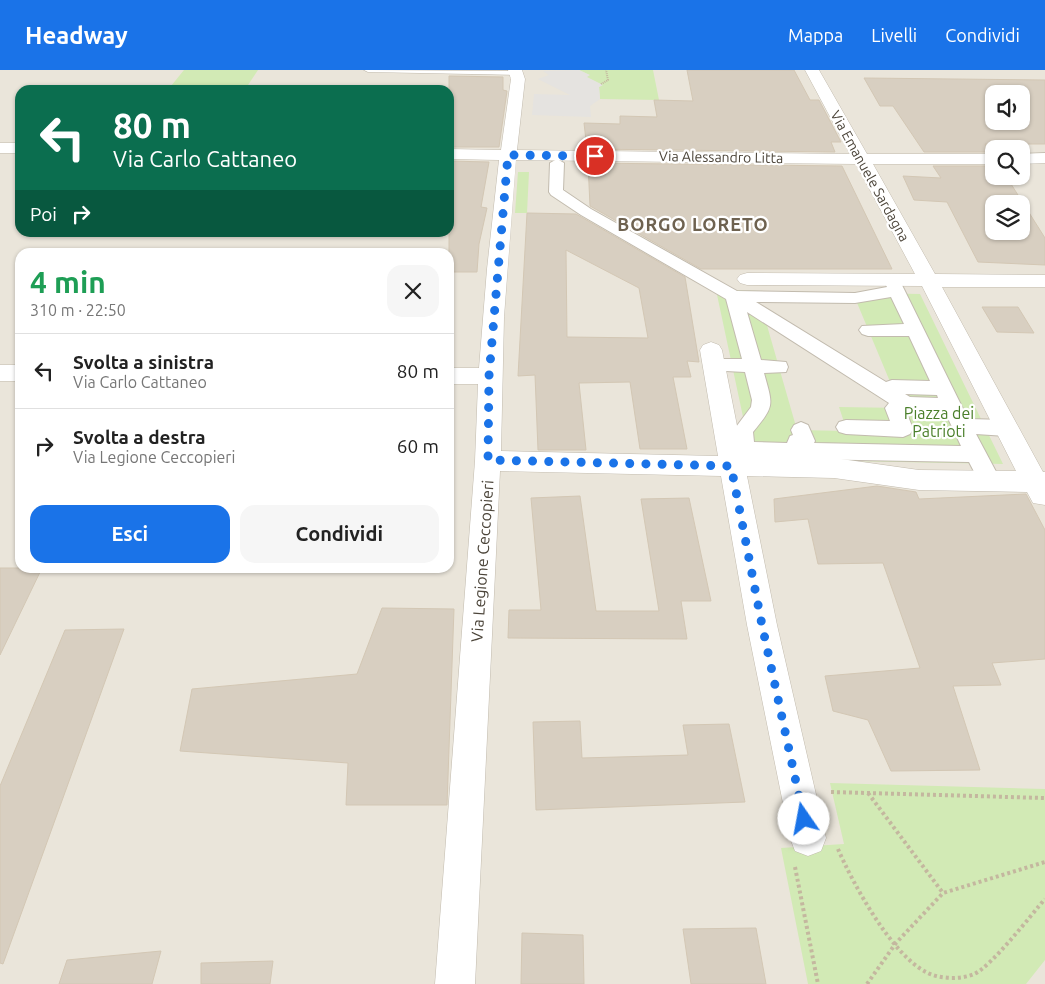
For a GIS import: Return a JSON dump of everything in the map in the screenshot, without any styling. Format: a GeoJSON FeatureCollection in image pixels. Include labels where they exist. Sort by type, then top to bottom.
{"type":"FeatureCollection","features":[{"type":"Feature","properties":{"kind":"street","name":"Via Emanuele Sardagna"},"geometry":{"type":"LineString","coordinates":[[812,70],[929,281]]}},
{"type":"Feature","properties":{"kind":"street","name":"Via Legione Ceccopieri"},"geometry":{"type":"LineString","coordinates":[[455,984],[488,460],[489,376],[508,155],[512,72]]}},
{"type":"Feature","properties":{"kind":"street"},"geometry":{"type":"LineString","coordinates":[[0,148],[15,148]]}},
{"type":"Feature","properties":{"kind":"street","name":"Via Alessandro Litta"},"geometry":{"type":"LineString","coordinates":[[454,154],[985,159]]}},
{"type":"Feature","properties":{"kind":"street"},"geometry":{"type":"LineString","coordinates":[[1030,158],[1045,158]]}},
{"type":"Feature","properties":{"kind":"street"},"geometry":{"type":"LineString","coordinates":[[557,163],[556,192],[586,212],[734,296],[906,404],[947,396]]}},
{"type":"Feature","properties":{"kind":"street"},"geometry":{"type":"LineString","coordinates":[[704,278],[894,286]]}},
{"type":"Feature","properties":{"kind":"street"},"geometry":{"type":"LineString","coordinates":[[929,281],[1006,428],[1042,488]]}},
{"type":"Feature","properties":{"kind":"street"},"geometry":{"type":"LineString","coordinates":[[734,296],[855,298],[894,286],[929,281],[1045,281]]}},
{"type":"Feature","properties":{"kind":"street"},"geometry":{"type":"LineString","coordinates":[[894,286],[961,426],[990,481]]}},
{"type":"Feature","properties":{"kind":"street"},"geometry":{"type":"LineString","coordinates":[[734,296],[762,400],[761,410],[743,431],[746,450],[975,454]]}},
{"type":"Feature","properties":{"kind":"street"},"geometry":{"type":"LineString","coordinates":[[868,330],[915,330]]}},
{"type":"Feature","properties":{"kind":"street"},"geometry":{"type":"LineString","coordinates":[[779,367],[754,367],[712,358],[762,625],[821,839]]}},
{"type":"Feature","properties":{"kind":"street"},"geometry":{"type":"LineString","coordinates":[[0,373],[15,374]]}},
{"type":"Feature","properties":{"kind":"street"},"geometry":{"type":"LineString","coordinates":[[454,376],[489,376]]}},
{"type":"Feature","properties":{"kind":"street"},"geometry":{"type":"LineString","coordinates":[[892,387],[947,396]]}},
{"type":"Feature","properties":{"kind":"street"},"geometry":{"type":"LineString","coordinates":[[846,427],[903,429],[894,408]]}},
{"type":"Feature","properties":{"kind":"street"},"geometry":{"type":"LineString","coordinates":[[961,426],[1006,428]]}},
{"type":"Feature","properties":{"kind":"street"},"geometry":{"type":"LineString","coordinates":[[799,451],[797,441],[804,441],[801,430]]}},
{"type":"Feature","properties":{"kind":"street"},"geometry":{"type":"LineString","coordinates":[[488,460],[834,468],[919,480],[990,481],[1042,488]]}},
{"type":"Feature","properties":{"kind":"lane"},"geometry":{"type":"LineString","coordinates":[[368,70],[512,72]]}},
{"type":"Feature","properties":{"kind":"path"},"geometry":{"type":"LineString","coordinates":[[601,84],[608,80],[606,70]]}},
{"type":"Feature","properties":{"kind":"path"},"geometry":{"type":"LineString","coordinates":[[823,792],[1045,798]]}},
{"type":"Feature","properties":{"kind":"path"},"geometry":{"type":"LineString","coordinates":[[868,793],[943,893]]}},
{"type":"Feature","properties":{"kind":"path"},"geometry":{"type":"LineString","coordinates":[[818,984],[789,838],[821,839],[845,867],[868,906],[896,943],[923,971],[950,978],[976,974],[1045,899]]}},
{"type":"Feature","properties":{"kind":"path"},"geometry":{"type":"LineString","coordinates":[[867,984],[896,943],[943,893],[1045,862]]}},
{"type":"Feature","properties":{"kind":"shaded area"},"geometry":{"type":"Polygon","coordinates":[[[0,70],[1045,70],[1045,984],[0,984],[0,70]]]}},
{"type":"Feature","properties":{"kind":"shaded area"},"geometry":{"type":"Polygon","coordinates":[[[579,70],[590,75],[587,77],[603,85],[599,87],[600,99],[590,106],[591,117],[532,115],[534,94],[570,95],[538,79],[549,75],[543,71],[579,70]]]}},
{"type":"Feature","properties":{"kind":"green space"},"geometry":{"type":"Polygon","coordinates":[[[184,70],[258,70],[248,85],[172,85],[184,70]]]}},
{"type":"Feature","properties":{"kind":"green space"},"geometry":{"type":"Polygon","coordinates":[[[579,70],[653,70],[659,100],[600,99],[599,87],[602,85],[586,77],[589,75],[579,70]]]}},
{"type":"Feature","properties":{"kind":"green space"},"geometry":{"type":"Polygon","coordinates":[[[518,172],[529,172],[527,213],[515,213],[518,172]]]}},
{"type":"Feature","properties":{"kind":"green space","name":"Piazza dei Patrioti"},"geometry":{"type":"Polygon","coordinates":[[[716,290],[920,294],[1003,464],[752,459],[716,290]],[[735,296],[764,315],[797,430],[847,431],[839,407],[901,408],[855,298],[735,296]]]}},
{"type":"Feature","properties":{"kind":"green space"},"geometry":{"type":"Polygon","coordinates":[[[830,783],[1045,789],[1045,960],[1026,984],[808,984],[781,848],[844,844],[830,783]]]}},
{"type":"Feature","properties":{"kind":"building"},"geometry":{"type":"Polygon","coordinates":[[[687,70],[794,70],[810,100],[819,100],[841,142],[831,142],[835,152],[587,149],[584,123],[620,124],[620,116],[657,117],[654,100],[693,101],[687,70]]]}},
{"type":"Feature","properties":{"kind":"building"},"geometry":{"type":"Polygon","coordinates":[[[449,76],[503,77],[503,90],[507,91],[499,147],[454,147],[454,85],[449,85],[449,76]]]}},
{"type":"Feature","properties":{"kind":"building"},"geometry":{"type":"Polygon","coordinates":[[[864,78],[1045,80],[1045,144],[1030,144],[1030,140],[985,140],[985,152],[924,152],[893,106],[880,106],[864,78]]]}},
{"type":"Feature","properties":{"kind":"building"},"geometry":{"type":"Polygon","coordinates":[[[454,161],[489,162],[481,207],[487,208],[479,244],[477,272],[454,272],[454,248],[449,248],[449,237],[454,237],[454,161]]]}},
{"type":"Feature","properties":{"kind":"building"},"geometry":{"type":"Polygon","coordinates":[[[588,163],[842,166],[892,269],[701,269],[590,206],[588,163]]]}},
{"type":"Feature","properties":{"kind":"building"},"geometry":{"type":"Polygon","coordinates":[[[933,166],[985,166],[985,185],[1012,185],[1018,195],[985,195],[985,240],[1030,240],[1030,214],[1045,238],[1045,265],[978,262],[947,202],[914,200],[903,176],[941,178],[933,166]]]}},
{"type":"Feature","properties":{"kind":"building"},"geometry":{"type":"Polygon","coordinates":[[[527,213],[576,214],[685,277],[699,362],[687,361],[691,377],[673,377],[687,449],[640,449],[630,382],[579,383],[586,450],[538,450],[535,375],[518,376],[527,213]],[[566,250],[567,337],[648,338],[639,288],[566,250]]]}},
{"type":"Feature","properties":{"kind":"building"},"geometry":{"type":"Polygon","coordinates":[[[982,307],[1018,307],[1034,333],[997,332],[982,307]]]}},
{"type":"Feature","properties":{"kind":"building"},"geometry":{"type":"Polygon","coordinates":[[[877,486],[916,492],[919,499],[1026,494],[1045,530],[1045,659],[992,663],[1001,685],[953,686],[980,770],[891,771],[868,720],[833,711],[825,676],[920,668],[883,563],[818,564],[808,519],[775,522],[774,499],[877,486]]]}},
{"type":"Feature","properties":{"kind":"building"},"geometry":{"type":"Polygon","coordinates":[[[580,496],[596,611],[659,611],[641,499],[689,498],[711,601],[681,601],[687,639],[508,638],[509,610],[541,610],[531,498],[580,496]]]}},
{"type":"Feature","properties":{"kind":"building"},"geometry":{"type":"Polygon","coordinates":[[[0,568],[15,568],[15,573],[40,573],[0,655],[0,568]]]}},
{"type":"Feature","properties":{"kind":"building"},"geometry":{"type":"Polygon","coordinates":[[[382,608],[454,609],[447,805],[346,805],[348,763],[180,751],[192,689],[357,674],[382,608]]]}},
{"type":"Feature","properties":{"kind":"building"},"geometry":{"type":"Polygon","coordinates":[[[124,629],[3,964],[0,963],[0,786],[65,630],[124,629]]]}},
{"type":"Feature","properties":{"kind":"building"},"geometry":{"type":"Polygon","coordinates":[[[580,721],[582,758],[688,755],[683,725],[729,724],[745,802],[536,810],[533,722],[580,721]]]}},
{"type":"Feature","properties":{"kind":"building"},"geometry":{"type":"Polygon","coordinates":[[[756,928],[766,984],[691,984],[683,929],[756,928]]]}},
{"type":"Feature","properties":{"kind":"building"},"geometry":{"type":"Polygon","coordinates":[[[522,933],[583,935],[584,984],[521,984],[522,933]]]}},
{"type":"Feature","properties":{"kind":"building"},"geometry":{"type":"Polygon","coordinates":[[[161,951],[152,984],[59,984],[67,960],[161,951]]]}},
{"type":"Feature","properties":{"kind":"building"},"geometry":{"type":"Polygon","coordinates":[[[273,961],[270,984],[201,984],[201,963],[273,961]]]}},
{"type":"Feature","properties":{"kind":"district","name":"BORGO LORETO"},"geometry":{"type":"Point","coordinates":[693,225]}},
{"type":"Feature","properties":{"kind":"route"},"geometry":{"type":"LineString","coordinates":[[595,156],[508,155],[489,376],[488,460],[731,466],[762,625],[804,819]]}}]}
